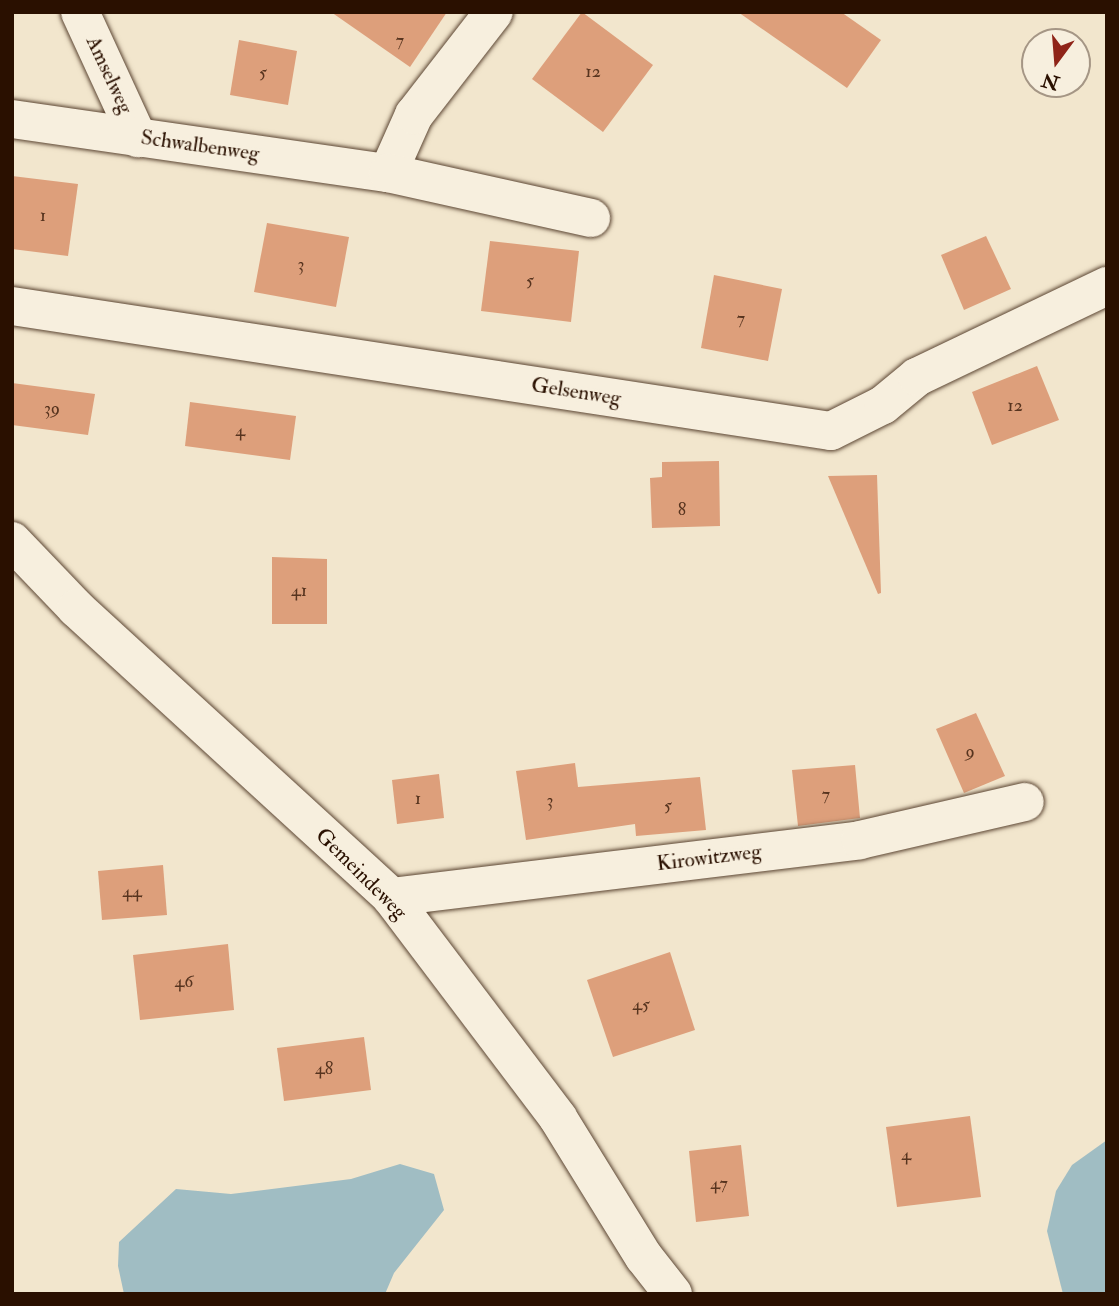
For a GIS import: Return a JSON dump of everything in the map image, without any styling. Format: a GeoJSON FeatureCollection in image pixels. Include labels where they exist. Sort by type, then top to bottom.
{"type":"FeatureCollection","features":[{"type":"Feature","properties":{"kind":"street","name":"Amselweg"},"geometry":{"type":"LineString","coordinates":[[80,12],[138,138]]}},
{"type":"Feature","properties":{"kind":"street"},"geometry":{"type":"LineString","coordinates":[[388,173],[414,115],[494,12]]}},
{"type":"Feature","properties":{"kind":"street","name":"Schwalbenweg"},"geometry":{"type":"LineString","coordinates":[[12,119],[388,173],[591,218]]}},
{"type":"Feature","properties":{"kind":"street","name":"Gelsenweg"},"geometry":{"type":"LineString","coordinates":[[12,306],[831,430],[883,405],[917,377],[1107,286]]}},
{"type":"Feature","properties":{"kind":"street","name":"Gemeindeweg"},"geometry":{"type":"LineString","coordinates":[[12,541],[76,608],[391,897],[558,1118],[644,1257],[673,1294]]}},
{"type":"Feature","properties":{"kind":"street","name":"Kirowitzweg"},"geometry":{"type":"LineString","coordinates":[[391,897],[860,840],[1025,803]]}},
{"type":"Feature","properties":{"kind":"water"},"geometry":{"type":"Polygon","coordinates":[[[1107,1140],[1107,1294],[1063,1294],[1047,1231],[1056,1191],[1072,1165],[1107,1140]]]}},
{"type":"Feature","properties":{"kind":"water"},"geometry":{"type":"Polygon","coordinates":[[[400,1164],[434,1174],[444,1210],[394,1273],[385,1294],[124,1294],[118,1266],[119,1242],[176,1189],[231,1194],[351,1179],[400,1164]]]}},
{"type":"Feature","properties":{"kind":"building"},"geometry":{"type":"Polygon","coordinates":[[[331,12],[447,12],[410,67],[331,12]]]}},
{"type":"Feature","properties":{"kind":"building"},"geometry":{"type":"Polygon","coordinates":[[[582,12],[653,65],[603,132],[532,79],[582,12]]]}},
{"type":"Feature","properties":{"kind":"building"},"geometry":{"type":"Polygon","coordinates":[[[738,12],[841,12],[881,40],[847,88],[738,12]]]}},
{"type":"Feature","properties":{"kind":"building"},"geometry":{"type":"Polygon","coordinates":[[[239,40],[297,51],[288,105],[230,95],[239,40]]]}},
{"type":"Feature","properties":{"kind":"building"},"geometry":{"type":"Polygon","coordinates":[[[12,176],[78,184],[68,256],[12,249],[12,176]]]}},
{"type":"Feature","properties":{"kind":"building"},"geometry":{"type":"Polygon","coordinates":[[[267,223],[349,237],[336,307],[254,292],[267,223]]]}},
{"type":"Feature","properties":{"kind":"building"},"geometry":{"type":"Polygon","coordinates":[[[986,236],[1011,289],[964,310],[941,255],[986,236]]]}},
{"type":"Feature","properties":{"kind":"building"},"geometry":{"type":"Polygon","coordinates":[[[490,241],[579,251],[571,322],[481,311],[490,241]]]}},
{"type":"Feature","properties":{"kind":"building"},"geometry":{"type":"Polygon","coordinates":[[[714,275],[782,289],[768,361],[701,348],[714,275]]]}},
{"type":"Feature","properties":{"kind":"building"},"geometry":{"type":"Polygon","coordinates":[[[1037,366],[1059,420],[992,445],[972,392],[1037,366]]]}},
{"type":"Feature","properties":{"kind":"building"},"geometry":{"type":"Polygon","coordinates":[[[12,383],[95,394],[88,435],[12,425],[12,383]]]}},
{"type":"Feature","properties":{"kind":"building"},"geometry":{"type":"Polygon","coordinates":[[[190,402],[296,416],[290,460],[185,446],[190,402]]]}},
{"type":"Feature","properties":{"kind":"building"},"geometry":{"type":"Polygon","coordinates":[[[719,461],[720,526],[652,528],[650,478],[662,477],[662,462],[719,461]]]}},
{"type":"Feature","properties":{"kind":"building"},"geometry":{"type":"Polygon","coordinates":[[[877,475],[881,593],[878,594],[828,476],[877,475]]]}},
{"type":"Feature","properties":{"kind":"building"},"geometry":{"type":"Polygon","coordinates":[[[272,557],[327,559],[327,624],[272,624],[272,557]]]}},
{"type":"Feature","properties":{"kind":"building"},"geometry":{"type":"Polygon","coordinates":[[[976,713],[1005,776],[964,793],[936,729],[976,713]]]}},
{"type":"Feature","properties":{"kind":"building"},"geometry":{"type":"Polygon","coordinates":[[[575,763],[578,787],[700,777],[706,830],[636,836],[635,824],[526,840],[516,771],[575,763]]]}},
{"type":"Feature","properties":{"kind":"building"},"geometry":{"type":"Polygon","coordinates":[[[855,765],[860,818],[798,826],[792,770],[855,765]]]}},
{"type":"Feature","properties":{"kind":"building"},"geometry":{"type":"Polygon","coordinates":[[[439,774],[444,818],[397,824],[392,780],[439,774]]]}},
{"type":"Feature","properties":{"kind":"building"},"geometry":{"type":"Polygon","coordinates":[[[163,865],[167,915],[102,920],[98,871],[163,865]]]}},
{"type":"Feature","properties":{"kind":"building"},"geometry":{"type":"Polygon","coordinates":[[[228,944],[234,1010],[140,1020],[133,955],[228,944]]]}},
{"type":"Feature","properties":{"kind":"building"},"geometry":{"type":"Polygon","coordinates":[[[670,952],[695,1030],[613,1057],[587,980],[670,952]]]}},
{"type":"Feature","properties":{"kind":"building"},"geometry":{"type":"Polygon","coordinates":[[[364,1037],[371,1090],[284,1101],[277,1048],[364,1037]]]}},
{"type":"Feature","properties":{"kind":"building"},"geometry":{"type":"Polygon","coordinates":[[[970,1116],[981,1197],[897,1207],[886,1127],[970,1116]]]}},
{"type":"Feature","properties":{"kind":"building"},"geometry":{"type":"Polygon","coordinates":[[[741,1145],[749,1216],[696,1222],[689,1151],[741,1145]]]}}]}
